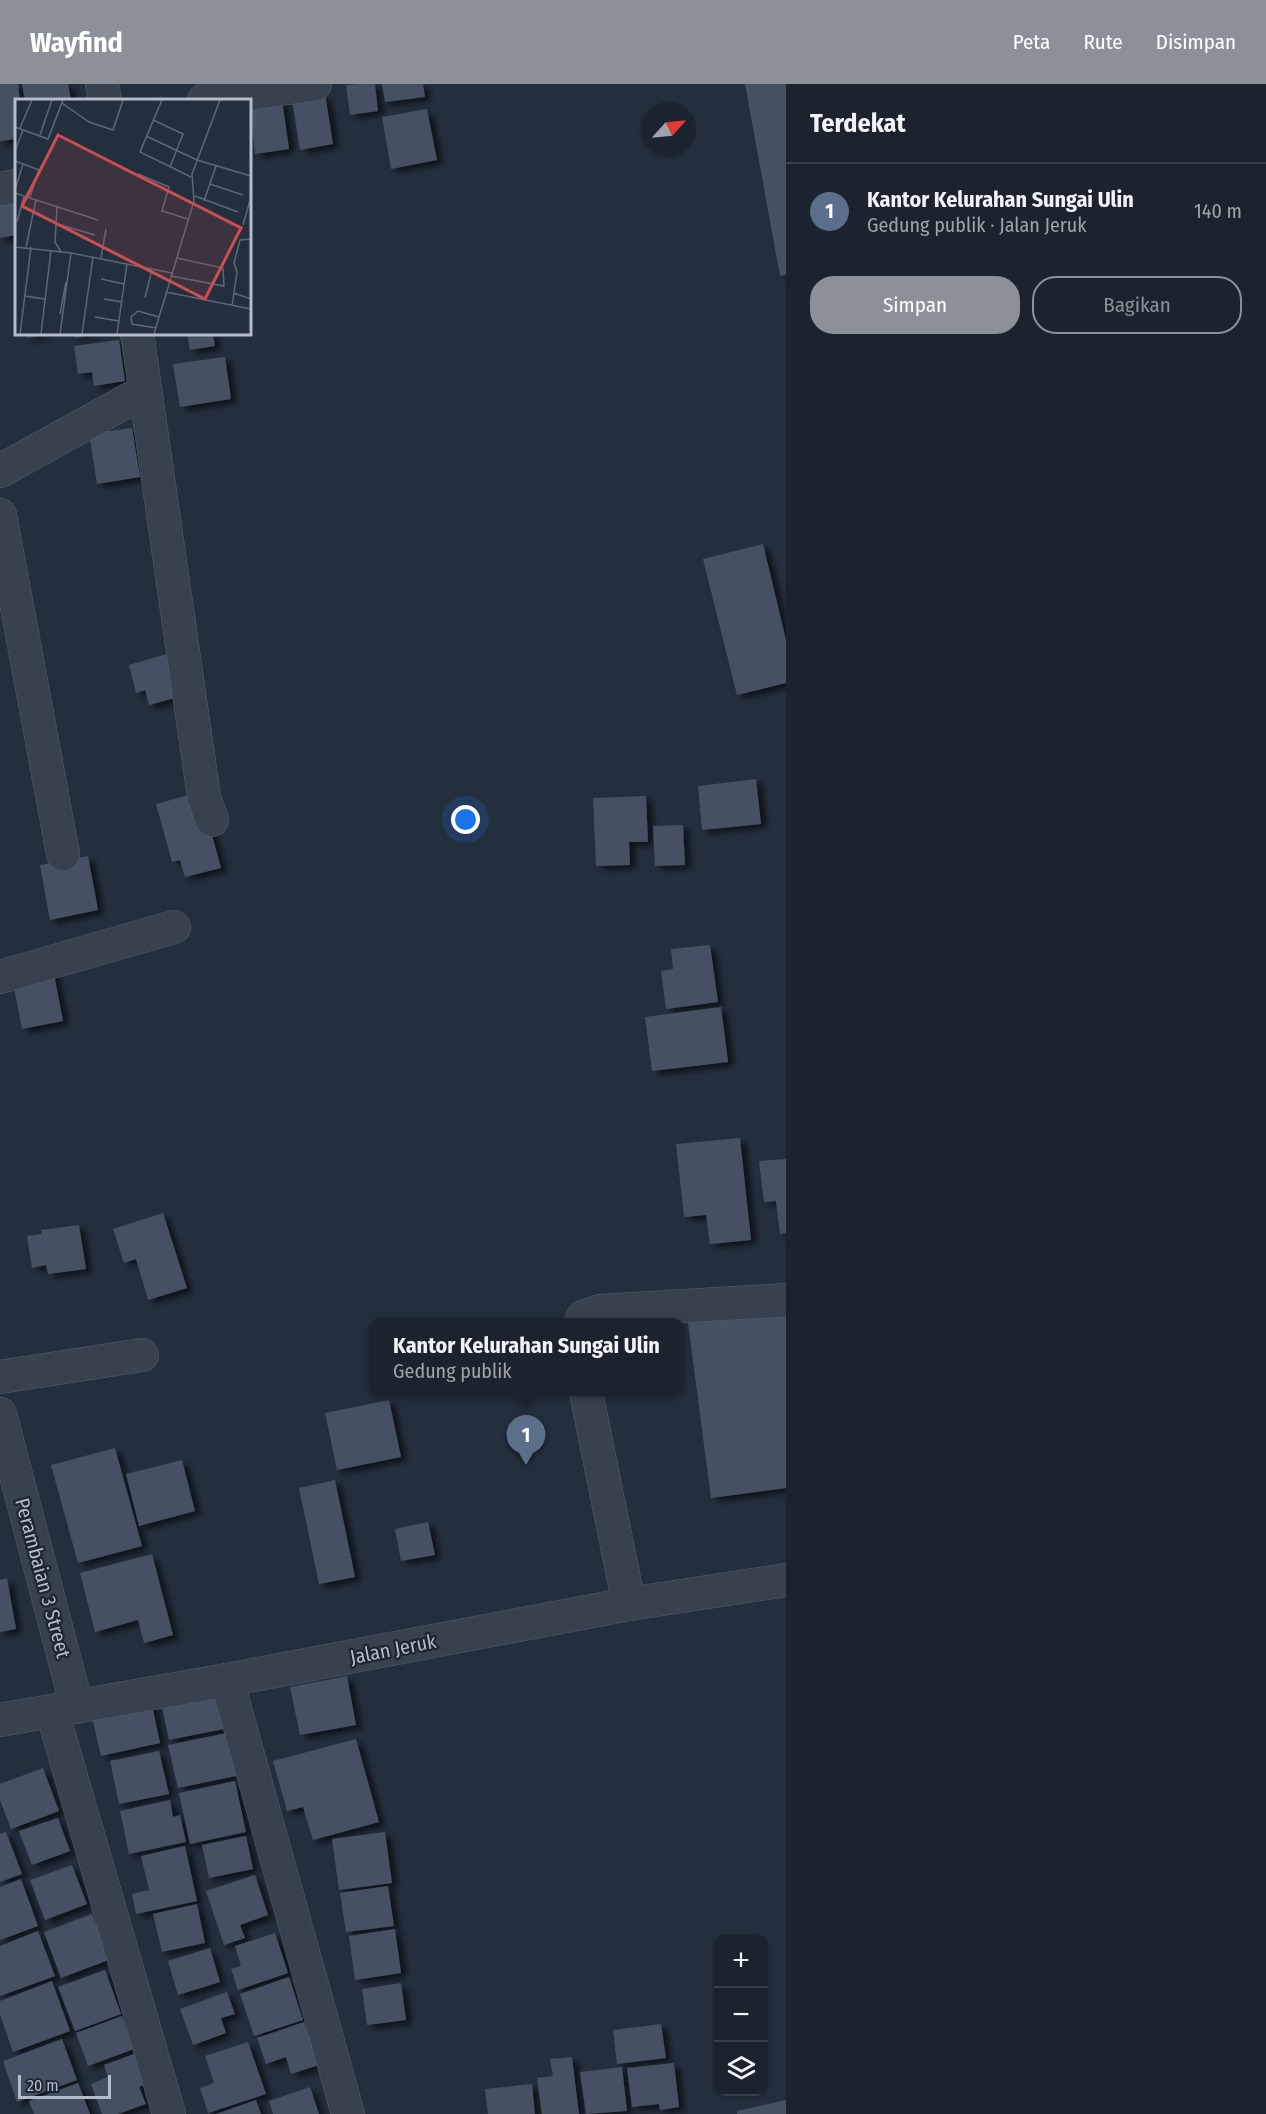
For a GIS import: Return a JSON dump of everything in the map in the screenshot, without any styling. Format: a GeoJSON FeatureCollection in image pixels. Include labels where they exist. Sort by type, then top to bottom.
{"type":"FeatureCollection","features":[{"type":"Feature","properties":{"kind":"street"},"geometry":{"type":"LineString","coordinates":[[102,84],[105,99]]}},
{"type":"Feature","properties":{"kind":"street"},"geometry":{"type":"LineString","coordinates":[[211,99],[315,84]]}},
{"type":"Feature","properties":{"kind":"street"},"geometry":{"type":"LineString","coordinates":[[0,189],[15,186]]}},
{"type":"Feature","properties":{"kind":"street"},"geometry":{"type":"LineString","coordinates":[[137,334],[204,797],[212,819]]}},
{"type":"Feature","properties":{"kind":"street"},"geometry":{"type":"LineString","coordinates":[[0,471],[145,391]]}},
{"type":"Feature","properties":{"kind":"street"},"geometry":{"type":"LineString","coordinates":[[0,514],[63,854]]}},
{"type":"Feature","properties":{"kind":"street"},"geometry":{"type":"LineString","coordinates":[[0,977],[174,927]]}},
{"type":"Feature","properties":{"kind":"street"},"geometry":{"type":"LineString","coordinates":[[583,1318],[600,1311],[786,1300]]}},
{"type":"Feature","properties":{"kind":"street"},"geometry":{"type":"LineString","coordinates":[[0,1377],[142,1355]]}},
{"type":"Feature","properties":{"kind":"street"},"geometry":{"type":"LineString","coordinates":[[587,1396],[629,1604]]}},
{"type":"Feature","properties":{"kind":"street","name":"Perambaian 3 Street"},"geometry":{"type":"LineString","coordinates":[[0,1414],[12,1508],[169,2114]]}},
{"type":"Feature","properties":{"kind":"street","name":"Jalan Jeruk"},"geometry":{"type":"LineString","coordinates":[[0,1720],[228,1680],[629,1604],[786,1580]]}},
{"type":"Feature","properties":{"kind":"street"},"geometry":{"type":"LineString","coordinates":[[228,1680],[348,2114]]}},
{"type":"Feature","properties":{"kind":"building"},"geometry":{"type":"Polygon","coordinates":[[[0,84],[18,84],[20,99],[15,99],[15,139],[0,141],[0,84]]]}},
{"type":"Feature","properties":{"kind":"building"},"geometry":{"type":"Polygon","coordinates":[[[22,84],[68,84],[71,99],[25,99],[22,84]]]}},
{"type":"Feature","properties":{"kind":"building"},"geometry":{"type":"Polygon","coordinates":[[[375,84],[378,111],[350,115],[346,85],[375,84]]]}},
{"type":"Feature","properties":{"kind":"building"},"geometry":{"type":"Polygon","coordinates":[[[382,84],[423,84],[425,97],[385,102],[382,84]]]}},
{"type":"Feature","properties":{"kind":"building"},"geometry":{"type":"Polygon","coordinates":[[[745,84],[786,84],[786,275],[780,276],[745,84]]]}},
{"type":"Feature","properties":{"kind":"building"},"geometry":{"type":"Polygon","coordinates":[[[281,93],[289,149],[255,154],[250,100],[281,93]]]}},
{"type":"Feature","properties":{"kind":"building"},"geometry":{"type":"Polygon","coordinates":[[[325,94],[333,144],[300,150],[292,99],[325,94]]]}},
{"type":"Feature","properties":{"kind":"building"},"geometry":{"type":"Polygon","coordinates":[[[427,109],[437,160],[391,169],[382,117],[427,109]]]}},
{"type":"Feature","properties":{"kind":"building"},"geometry":{"type":"Polygon","coordinates":[[[15,194],[15,235],[0,238],[0,196],[15,194]]]}},
{"type":"Feature","properties":{"kind":"building"},"geometry":{"type":"Polygon","coordinates":[[[26,334],[48,334],[27,338],[26,334]]]}},
{"type":"Feature","properties":{"kind":"building"},"geometry":{"type":"Polygon","coordinates":[[[74,334],[97,334],[74,338],[74,334]]]}},
{"type":"Feature","properties":{"kind":"building"},"geometry":{"type":"Polygon","coordinates":[[[187,334],[213,334],[215,346],[190,350],[187,334]]]}},
{"type":"Feature","properties":{"kind":"building"},"geometry":{"type":"Polygon","coordinates":[[[119,340],[125,381],[94,386],[92,372],[78,374],[74,346],[119,340]]]}},
{"type":"Feature","properties":{"kind":"building"},"geometry":{"type":"Polygon","coordinates":[[[225,357],[231,399],[180,407],[173,364],[225,357]]]}},
{"type":"Feature","properties":{"kind":"building"},"geometry":{"type":"Polygon","coordinates":[[[132,428],[140,477],[97,484],[89,434],[132,428]]]}},
{"type":"Feature","properties":{"kind":"building"},"geometry":{"type":"Polygon","coordinates":[[[763,544],[786,640],[786,683],[737,695],[703,559],[763,544]]]}},
{"type":"Feature","properties":{"kind":"building"},"geometry":{"type":"Polygon","coordinates":[[[170,653],[182,696],[149,705],[145,690],[136,693],[129,665],[170,653]]]}},
{"type":"Feature","properties":{"kind":"building"},"geometry":{"type":"Polygon","coordinates":[[[756,779],[761,824],[702,830],[698,786],[756,779]]]}},
{"type":"Feature","properties":{"kind":"building"},"geometry":{"type":"Polygon","coordinates":[[[200,792],[221,868],[185,877],[180,860],[172,862],[156,804],[200,792]]]}},
{"type":"Feature","properties":{"kind":"building"},"geometry":{"type":"Polygon","coordinates":[[[646,796],[648,842],[629,842],[630,865],[596,866],[593,798],[646,796]]]}},
{"type":"Feature","properties":{"kind":"building"},"geometry":{"type":"Polygon","coordinates":[[[683,825],[685,865],[655,866],[653,826],[683,825]]]}},
{"type":"Feature","properties":{"kind":"building"},"geometry":{"type":"Polygon","coordinates":[[[88,856],[98,910],[50,920],[40,865],[88,856]]]}},
{"type":"Feature","properties":{"kind":"building"},"geometry":{"type":"Polygon","coordinates":[[[710,945],[718,1002],[666,1009],[661,971],[673,969],[671,949],[710,945]]]}},
{"type":"Feature","properties":{"kind":"building"},"geometry":{"type":"Polygon","coordinates":[[[53,969],[63,1021],[22,1029],[12,977],[53,969]]]}},
{"type":"Feature","properties":{"kind":"building"},"geometry":{"type":"Polygon","coordinates":[[[721,1007],[728,1062],[652,1071],[645,1017],[721,1007]]]}},
{"type":"Feature","properties":{"kind":"building"},"geometry":{"type":"Polygon","coordinates":[[[740,1138],[751,1240],[710,1244],[706,1215],[684,1217],[676,1144],[740,1138]]]}},
{"type":"Feature","properties":{"kind":"building"},"geometry":{"type":"Polygon","coordinates":[[[786,1159],[786,1233],[780,1234],[776,1201],[764,1202],[759,1161],[786,1159]]]}},
{"type":"Feature","properties":{"kind":"building"},"geometry":{"type":"Polygon","coordinates":[[[163,1213],[187,1288],[148,1300],[136,1259],[124,1263],[113,1229],[163,1213]]]}},
{"type":"Feature","properties":{"kind":"building"},"geometry":{"type":"Polygon","coordinates":[[[79,1225],[86,1269],[48,1274],[46,1265],[32,1268],[27,1236],[42,1234],[41,1230],[79,1225]]]}},
{"type":"Feature","properties":{"kind":"building"},"geometry":{"type":"Polygon","coordinates":[[[786,1310],[786,1488],[711,1498],[688,1323],[786,1310]]]}},
{"type":"Feature","properties":{"kind":"building"},"geometry":{"type":"Polygon","coordinates":[[[389,1400],[401,1457],[337,1470],[325,1413],[389,1400]]]}},
{"type":"Feature","properties":{"kind":"building"},"geometry":{"type":"Polygon","coordinates":[[[115,1448],[142,1546],[78,1563],[51,1465],[115,1448]]]}},
{"type":"Feature","properties":{"kind":"building"},"geometry":{"type":"Polygon","coordinates":[[[182,1460],[195,1511],[139,1526],[126,1474],[182,1460]]]}},
{"type":"Feature","properties":{"kind":"building"},"geometry":{"type":"Polygon","coordinates":[[[335,1480],[355,1577],[319,1584],[299,1488],[335,1480]]]}},
{"type":"Feature","properties":{"kind":"building"},"geometry":{"type":"Polygon","coordinates":[[[428,1522],[435,1555],[401,1561],[395,1529],[428,1522]]]}},
{"type":"Feature","properties":{"kind":"building"},"geometry":{"type":"Polygon","coordinates":[[[152,1554],[173,1635],[144,1643],[138,1620],[95,1632],[80,1573],[152,1554]]]}},
{"type":"Feature","properties":{"kind":"building"},"geometry":{"type":"Polygon","coordinates":[[[7,1578],[16,1629],[0,1632],[0,1580],[7,1578]]]}},
{"type":"Feature","properties":{"kind":"building"},"geometry":{"type":"Polygon","coordinates":[[[347,1676],[356,1725],[300,1735],[290,1687],[347,1676]]]}},
{"type":"Feature","properties":{"kind":"building"},"geometry":{"type":"Polygon","coordinates":[[[215,1686],[224,1729],[169,1740],[160,1697],[215,1686]]]}},
{"type":"Feature","properties":{"kind":"building"},"geometry":{"type":"Polygon","coordinates":[[[151,1700],[160,1743],[101,1756],[91,1713],[151,1700]]]}},
{"type":"Feature","properties":{"kind":"building"},"geometry":{"type":"Polygon","coordinates":[[[227,1733],[236,1776],[178,1788],[168,1745],[227,1733]]]}},
{"type":"Feature","properties":{"kind":"building"},"geometry":{"type":"Polygon","coordinates":[[[356,1739],[379,1822],[313,1840],[303,1807],[287,1811],[273,1761],[356,1739]]]}},
{"type":"Feature","properties":{"kind":"building"},"geometry":{"type":"Polygon","coordinates":[[[159,1751],[169,1794],[119,1804],[110,1761],[159,1751]]]}},
{"type":"Feature","properties":{"kind":"building"},"geometry":{"type":"Polygon","coordinates":[[[43,1768],[59,1811],[11,1829],[0,1800],[0,1784],[43,1768]]]}},
{"type":"Feature","properties":{"kind":"building"},"geometry":{"type":"Polygon","coordinates":[[[235,1781],[246,1832],[190,1844],[179,1793],[235,1781]]]}},
{"type":"Feature","properties":{"kind":"building"},"geometry":{"type":"Polygon","coordinates":[[[170,1800],[173,1817],[180,1815],[186,1842],[129,1854],[120,1811],[170,1800]]]}},
{"type":"Feature","properties":{"kind":"building"},"geometry":{"type":"Polygon","coordinates":[[[58,1818],[70,1851],[32,1865],[19,1831],[58,1818]]]}},
{"type":"Feature","properties":{"kind":"building"},"geometry":{"type":"Polygon","coordinates":[[[6,1832],[22,1874],[0,1882],[0,1834],[6,1832]]]}},
{"type":"Feature","properties":{"kind":"building"},"geometry":{"type":"Polygon","coordinates":[[[385,1832],[392,1883],[339,1890],[332,1839],[385,1832]]]}},
{"type":"Feature","properties":{"kind":"building"},"geometry":{"type":"Polygon","coordinates":[[[246,1836],[253,1869],[209,1878],[202,1845],[246,1836]]]}},
{"type":"Feature","properties":{"kind":"building"},"geometry":{"type":"Polygon","coordinates":[[[185,1846],[197,1901],[136,1914],[132,1894],[149,1890],[141,1856],[185,1846]]]}},
{"type":"Feature","properties":{"kind":"building"},"geometry":{"type":"Polygon","coordinates":[[[72,1865],[87,1904],[45,1920],[30,1880],[72,1865]]]}},
{"type":"Feature","properties":{"kind":"building"},"geometry":{"type":"Polygon","coordinates":[[[255,1875],[268,1915],[240,1925],[245,1938],[224,1945],[206,1891],[255,1875]]]}},
{"type":"Feature","properties":{"kind":"building"},"geometry":{"type":"Polygon","coordinates":[[[21,1879],[38,1926],[0,1940],[0,1887],[21,1879]]]}},
{"type":"Feature","properties":{"kind":"building"},"geometry":{"type":"Polygon","coordinates":[[[388,1886],[394,1926],[346,1932],[340,1893],[388,1886]]]}},
{"type":"Feature","properties":{"kind":"building"},"geometry":{"type":"Polygon","coordinates":[[[197,1904],[205,1943],[162,1952],[153,1914],[197,1904]]]}},
{"type":"Feature","properties":{"kind":"building"},"geometry":{"type":"Polygon","coordinates":[[[92,1914],[102,1940],[119,1956],[61,1978],[44,1932],[92,1914]]]}},
{"type":"Feature","properties":{"kind":"building"},"geometry":{"type":"Polygon","coordinates":[[[395,1929],[401,1973],[355,1980],[349,1936],[395,1929]]]}},
{"type":"Feature","properties":{"kind":"building"},"geometry":{"type":"Polygon","coordinates":[[[38,1931],[55,1976],[0,1996],[0,1946],[38,1931]]]}},
{"type":"Feature","properties":{"kind":"building"},"geometry":{"type":"Polygon","coordinates":[[[275,1933],[288,1973],[238,1990],[231,1969],[241,1966],[235,1946],[275,1933]]]}},
{"type":"Feature","properties":{"kind":"building"},"geometry":{"type":"Polygon","coordinates":[[[210,1948],[220,1982],[178,1995],[168,1961],[210,1948]]]}},
{"type":"Feature","properties":{"kind":"building"},"geometry":{"type":"Polygon","coordinates":[[[105,1970],[121,2014],[75,2031],[58,1987],[105,1970]]]}},
{"type":"Feature","properties":{"kind":"building"},"geometry":{"type":"Polygon","coordinates":[[[289,1977],[303,2020],[254,2036],[240,1994],[289,1977]]]}},
{"type":"Feature","properties":{"kind":"building"},"geometry":{"type":"Polygon","coordinates":[[[52,1981],[70,2031],[13,2052],[0,2015],[0,2001],[52,1981]]]}},
{"type":"Feature","properties":{"kind":"building"},"geometry":{"type":"Polygon","coordinates":[[[401,1983],[406,2020],[367,2025],[362,1989],[401,1983]]]}},
{"type":"Feature","properties":{"kind":"building"},"geometry":{"type":"Polygon","coordinates":[[[227,1992],[235,2014],[221,2018],[226,2033],[193,2045],[180,2009],[227,1992]]]}},
{"type":"Feature","properties":{"kind":"building"},"geometry":{"type":"Polygon","coordinates":[[[122,2016],[134,2049],[88,2066],[76,2033],[122,2016]]]}},
{"type":"Feature","properties":{"kind":"building"},"geometry":{"type":"Polygon","coordinates":[[[304,2022],[319,2065],[291,2074],[286,2057],[266,2064],[257,2038],[304,2022]]]}},
{"type":"Feature","properties":{"kind":"building"},"geometry":{"type":"Polygon","coordinates":[[[661,2024],[666,2058],[617,2064],[613,2030],[661,2024]]]}},
{"type":"Feature","properties":{"kind":"building"},"geometry":{"type":"Polygon","coordinates":[[[62,2039],[77,2080],[17,2102],[3,2061],[62,2039]]]}},
{"type":"Feature","properties":{"kind":"building"},"geometry":{"type":"Polygon","coordinates":[[[248,2042],[266,2094],[208,2113],[200,2088],[214,2083],[205,2056],[248,2042]]]}},
{"type":"Feature","properties":{"kind":"building"},"geometry":{"type":"Polygon","coordinates":[[[134,2054],[146,2084],[139,2087],[146,2104],[118,2114],[102,2114],[91,2084],[108,2077],[104,2065],[134,2054]]]}},
{"type":"Feature","properties":{"kind":"building"},"geometry":{"type":"Polygon","coordinates":[[[572,2057],[579,2114],[542,2114],[537,2078],[553,2076],[550,2059],[572,2057]]]}},
{"type":"Feature","properties":{"kind":"building"},"geometry":{"type":"Polygon","coordinates":[[[674,2063],[679,2107],[660,2110],[659,2104],[632,2107],[627,2068],[674,2063]]]}},
{"type":"Feature","properties":{"kind":"building"},"geometry":{"type":"Polygon","coordinates":[[[622,2067],[627,2111],[586,2114],[580,2072],[622,2067]]]}},
{"type":"Feature","properties":{"kind":"building"},"geometry":{"type":"Polygon","coordinates":[[[78,2083],[90,2114],[34,2114],[29,2101],[78,2083]]]}},
{"type":"Feature","properties":{"kind":"building"},"geometry":{"type":"Polygon","coordinates":[[[532,2084],[535,2114],[488,2114],[485,2089],[532,2084]]]}},
{"type":"Feature","properties":{"kind":"building"},"geometry":{"type":"Polygon","coordinates":[[[310,2087],[319,2114],[273,2114],[269,2101],[310,2087]]]}},
{"type":"Feature","properties":{"kind":"building"},"geometry":{"type":"Polygon","coordinates":[[[256,2100],[261,2114],[216,2114],[256,2100]]]}},
{"type":"Feature","properties":{"kind":"building"},"geometry":{"type":"Polygon","coordinates":[[[786,2100],[786,2114],[737,2114],[737,2111],[786,2100]]]}},
{"type":"Feature","properties":{"kind":"place","name":"Kantor Kelurahan Sungai Ulin"},"geometry":{"type":"Point","coordinates":[526,1465]}}]}
